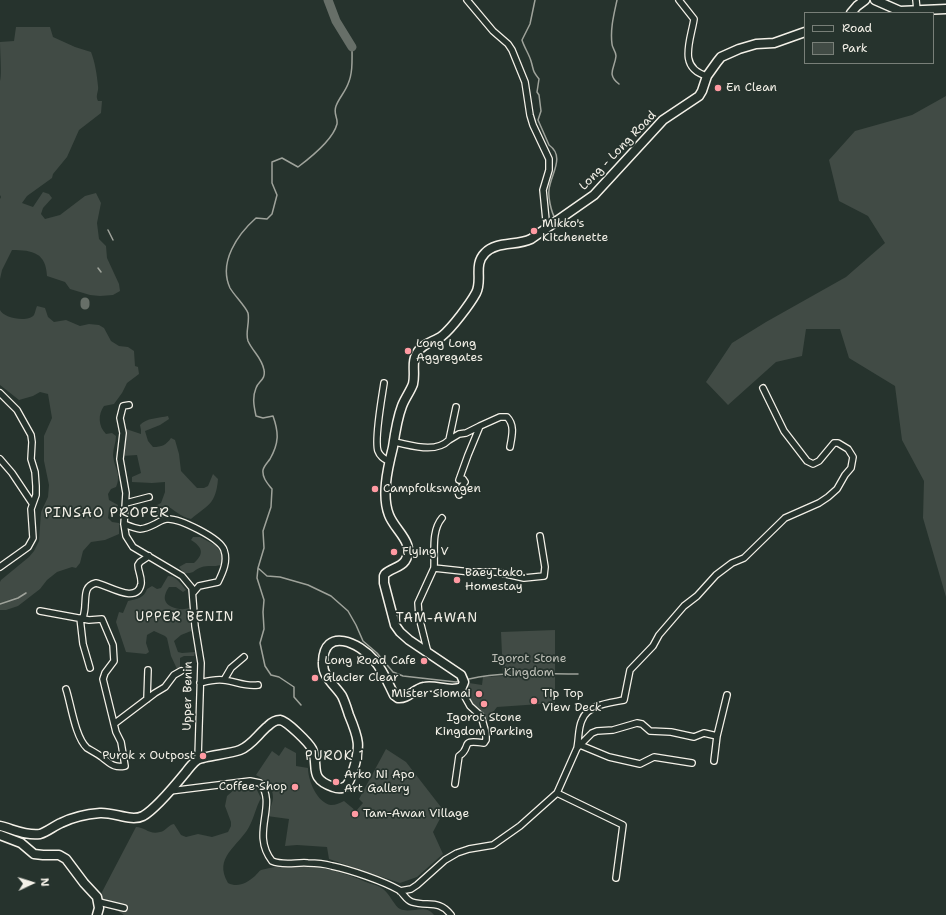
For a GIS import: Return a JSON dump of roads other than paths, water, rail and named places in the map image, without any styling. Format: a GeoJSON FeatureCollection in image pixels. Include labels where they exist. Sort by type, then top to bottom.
{"type":"FeatureCollection","features":[{"type":"Feature","properties":{"kind":"main road"},"geometry":{"type":"LineString","coordinates":[[852,12],[856,6],[865,0]]}},
{"type":"Feature","properties":{"kind":"main road"},"geometry":{"type":"LineString","coordinates":[[875,0],[900,11],[946,9]]}},
{"type":"Feature","properties":{"kind":"main road","name":"Long - Long Road"},"geometry":{"type":"LineString","coordinates":[[460,688],[464,684],[464,679],[461,674],[408,640],[397,628],[384,582],[384,576],[387,572],[398,567],[405,560],[408,549],[405,539],[392,522],[387,507],[386,482],[402,406],[413,383],[413,362],[415,356],[422,347],[444,334],[475,295],[478,288],[478,266],[482,257],[492,248],[527,241],[598,191],[663,120],[699,96],[707,76],[721,57],[739,49],[756,44],[774,43],[804,32]]}},
{"type":"Feature","properties":{"kind":"main road"},"geometry":{"type":"LineString","coordinates":[[0,826],[24,833],[40,834],[68,820],[87,815],[107,813],[137,818],[149,812],[198,758],[240,750],[249,745],[270,724],[280,720],[291,725],[311,747],[314,757],[315,772],[320,779],[326,785],[335,788],[340,789],[345,787],[350,780],[355,764],[358,741],[344,700],[327,678],[323,668],[323,656],[326,648],[335,640],[342,640],[350,643],[366,652],[374,659],[397,698],[401,699],[407,697],[418,689],[424,687],[460,688]]}},
{"type":"Feature","properties":{"kind":"main road"},"geometry":{"type":"LineString","coordinates":[[0,835],[21,843],[34,854],[43,856],[59,855],[66,859],[84,883],[97,897],[97,915]]}},
{"type":"Feature","properties":{"kind":"street"},"geometry":{"type":"LineString","coordinates":[[467,0],[493,31],[508,44],[512,50],[525,82],[530,115],[549,159],[544,190],[546,220],[549,226]]}},
{"type":"Feature","properties":{"kind":"street"},"geometry":{"type":"LineString","coordinates":[[679,0],[694,20],[687,54],[691,64],[702,75],[707,76]]}},
{"type":"Feature","properties":{"kind":"street"},"geometry":{"type":"LineString","coordinates":[[916,0],[917,10]]}},
{"type":"Feature","properties":{"kind":"street"},"geometry":{"type":"LineString","coordinates":[[384,383],[378,448],[381,456],[390,462]]}},
{"type":"Feature","properties":{"kind":"street"},"geometry":{"type":"LineString","coordinates":[[579,747],[582,718],[591,709],[597,706],[624,700],[630,670],[653,646],[658,635],[684,606],[697,596],[710,580],[732,563],[744,558],[785,518],[819,503],[828,497],[837,489],[853,463],[851,452],[838,443],[834,443],[819,461],[813,464],[807,461],[784,431],[763,388]]}},
{"type":"Feature","properties":{"kind":"street"},"geometry":{"type":"LineString","coordinates":[[0,393],[18,410],[30,435],[32,442],[31,459],[35,472],[36,486],[36,495],[32,503],[32,538],[28,547],[0,567]]}},
{"type":"Feature","properties":{"kind":"street","name":"Upper Benin"},"geometry":{"type":"LineString","coordinates":[[129,405],[123,406],[121,411],[123,433],[120,454],[126,493],[124,524],[126,536],[133,547],[182,576],[190,584],[193,593],[195,626],[201,663],[198,758]]}},
{"type":"Feature","properties":{"kind":"street"},"geometry":{"type":"LineString","coordinates":[[449,440],[456,407]]}},
{"type":"Feature","properties":{"kind":"street"},"geometry":{"type":"LineString","coordinates":[[394,442],[434,448],[445,444],[459,434],[466,433],[500,417],[506,417],[512,422],[510,447]]}},
{"type":"Feature","properties":{"kind":"street"},"geometry":{"type":"LineString","coordinates":[[460,495],[458,492],[465,482],[463,478],[459,480],[480,426]]}},
{"type":"Feature","properties":{"kind":"street"},"geometry":{"type":"LineString","coordinates":[[0,459],[12,473],[32,503]]}},
{"type":"Feature","properties":{"kind":"street"},"geometry":{"type":"LineString","coordinates":[[126,504],[149,497]]}},
{"type":"Feature","properties":{"kind":"street"},"geometry":{"type":"LineString","coordinates":[[428,653],[419,617],[418,603],[434,568],[435,531],[437,523],[442,518]]}},
{"type":"Feature","properties":{"kind":"street"},"geometry":{"type":"LineString","coordinates":[[124,524],[137,530],[142,530],[163,520],[172,519],[190,525],[221,543],[226,560],[218,582],[199,586],[193,593]]}},
{"type":"Feature","properties":{"kind":"street"},"geometry":{"type":"LineString","coordinates":[[434,568],[471,572],[497,572],[524,578],[544,576],[545,567],[540,536]]}},
{"type":"Feature","properties":{"kind":"street"},"geometry":{"type":"LineString","coordinates":[[90,668],[83,644],[82,618],[85,607],[85,592],[90,585],[96,583],[124,593],[135,593],[140,588],[141,582],[138,565],[149,556]]}},
{"type":"Feature","properties":{"kind":"street"},"geometry":{"type":"LineString","coordinates":[[40,611],[89,620],[102,619],[113,645],[114,661],[105,673],[103,679],[116,732],[121,742],[125,766],[115,767],[111,765],[83,743],[78,732],[66,689]]}},
{"type":"Feature","properties":{"kind":"street"},"geometry":{"type":"LineString","coordinates":[[224,680],[231,668],[244,657]]}},
{"type":"Feature","properties":{"kind":"street"},"geometry":{"type":"LineString","coordinates":[[147,699],[148,670]]}},
{"type":"Feature","properties":{"kind":"street"},"geometry":{"type":"LineString","coordinates":[[114,724],[165,687],[174,675],[181,671]]}},
{"type":"Feature","properties":{"kind":"street"},"geometry":{"type":"LineString","coordinates":[[200,683],[224,680],[246,686],[258,685]]}},
{"type":"Feature","properties":{"kind":"street"},"geometry":{"type":"LineString","coordinates":[[455,784],[459,756],[463,754],[467,743],[470,741],[484,743],[486,737],[485,726],[481,716],[470,706],[460,688]]}},
{"type":"Feature","properties":{"kind":"street"},"geometry":{"type":"LineString","coordinates":[[714,761],[717,736],[727,695]]}},
{"type":"Feature","properties":{"kind":"street"},"geometry":{"type":"LineString","coordinates":[[400,891],[411,889],[417,885],[445,860],[469,849],[493,845],[520,826],[557,793],[579,747],[592,733],[597,731],[613,730],[637,723],[642,724],[650,731],[672,732],[694,737],[704,733],[717,736]]}},
{"type":"Feature","properties":{"kind":"street"},"geometry":{"type":"LineString","coordinates":[[579,747],[640,764],[654,757],[692,763]]}},
{"type":"Feature","properties":{"kind":"street"},"geometry":{"type":"LineString","coordinates":[[169,791],[250,781],[260,783],[264,787],[267,797],[262,828],[264,842],[266,851],[272,861],[280,864],[308,863],[332,866],[371,878],[400,891],[405,898],[410,901],[437,904],[443,907],[451,915]]}},
{"type":"Feature","properties":{"kind":"street"},"geometry":{"type":"LineString","coordinates":[[557,793],[623,825],[616,878]]}},
{"type":"Feature","properties":{"kind":"street"},"geometry":{"type":"LineString","coordinates":[[98,902],[124,908]]}},
{"type":"Feature","properties":{"kind":"waterway"},"geometry":{"type":"LineString","coordinates":[[328,0],[336,21],[352,47]]}},
{"type":"Feature","properties":{"kind":"waterway"},"geometry":{"type":"LineString","coordinates":[[535,0],[530,24],[522,40],[534,72],[539,79],[537,92],[539,95],[541,111],[538,120],[549,145],[554,150],[556,155],[557,161],[550,184],[549,193],[549,200],[555,218]]}},
{"type":"Feature","properties":{"kind":"waterway"},"geometry":{"type":"LineString","coordinates":[[617,0],[612,33],[612,45],[616,56],[612,74],[619,84]]}},
{"type":"Feature","properties":{"kind":"waterway"},"geometry":{"type":"LineString","coordinates":[[301,705],[294,697],[294,687],[279,677],[271,675],[265,666],[260,643],[264,629],[264,600],[257,578],[258,568],[264,548],[263,531],[271,507],[272,489],[264,478],[263,470],[275,448],[277,433],[273,416],[263,418],[256,416],[254,395],[257,386],[264,376],[264,370],[247,338],[248,313],[230,288],[226,268],[232,249],[243,232],[256,218],[267,219],[272,214],[277,195],[272,183],[272,162],[282,158],[298,167],[309,159],[326,142],[335,130],[337,124],[335,111],[336,106],[350,80],[352,47]]}},
{"type":"Feature","properties":{"kind":"waterway"},"geometry":{"type":"LineString","coordinates":[[108,230],[113,240]]}},
{"type":"Feature","properties":{"kind":"waterway"},"geometry":{"type":"LineString","coordinates":[[98,268],[101,272]]}},
{"type":"Feature","properties":{"kind":"waterway"},"geometry":{"type":"LineString","coordinates":[[258,568],[267,576],[280,577],[308,585],[331,596],[348,611],[363,641],[377,653],[393,672],[403,676],[456,682],[459,681]]}},
{"type":"Feature","properties":{"kind":"waterway"},"geometry":{"type":"LineString","coordinates":[[0,604],[18,598],[26,593]]}},
{"type":"Feature","properties":{"kind":"waterway"},"geometry":{"type":"LineString","coordinates":[[469,679],[483,676],[510,674],[578,674]]}},
{"type":"Feature","properties":{"kind":"place","name":"En Clean"},"geometry":{"type":"Point","coordinates":[718,88]}},
{"type":"Feature","properties":{"kind":"place","name":"Mikko's Kitchenette"},"geometry":{"type":"Point","coordinates":[534,231]}},
{"type":"Feature","properties":{"kind":"place","name":"Long Long Aggregates"},"geometry":{"type":"Point","coordinates":[408,351]}},
{"type":"Feature","properties":{"kind":"place","name":"Campfolkswagen"},"geometry":{"type":"Point","coordinates":[375,489]}},
{"type":"Feature","properties":{"kind":"place","name":"Flying V"},"geometry":{"type":"Point","coordinates":[394,552]}},
{"type":"Feature","properties":{"kind":"place","name":"Baey tako. Homestay"},"geometry":{"type":"Point","coordinates":[457,580]}},
{"type":"Feature","properties":{"kind":"place","name":"Long Road Cafe"},"geometry":{"type":"Point","coordinates":[424,661]}},
{"type":"Feature","properties":{"kind":"place","name":"Glacier Clear"},"geometry":{"type":"Point","coordinates":[315,678]}},
{"type":"Feature","properties":{"kind":"place","name":"Mister Siomai"},"geometry":{"type":"Point","coordinates":[479,694]}},
{"type":"Feature","properties":{"kind":"place","name":"Tip Top View Deck"},"geometry":{"type":"Point","coordinates":[534,701]}},
{"type":"Feature","properties":{"kind":"place","name":"Igorot Stone Kingdom Parking"},"geometry":{"type":"Point","coordinates":[484,704]}},
{"type":"Feature","properties":{"kind":"place","name":"Purok x Outpost"},"geometry":{"type":"Point","coordinates":[203,756]}},
{"type":"Feature","properties":{"kind":"place","name":"Arko Ni Apo Art Gallery"},"geometry":{"type":"Point","coordinates":[336,782]}},
{"type":"Feature","properties":{"kind":"place","name":"Coffee Shop"},"geometry":{"type":"Point","coordinates":[295,787]}},
{"type":"Feature","properties":{"kind":"place","name":"Tam-Awan Village"},"geometry":{"type":"Point","coordinates":[355,814]}},
{"type":"Feature","properties":{"kind":"district","name":"PINSAO PROPER"},"geometry":{"type":"Point","coordinates":[107,513]}},
{"type":"Feature","properties":{"kind":"district","name":"UPPER BENIN"},"geometry":{"type":"Point","coordinates":[185,618]}},
{"type":"Feature","properties":{"kind":"district","name":"TAM-AWAN"},"geometry":{"type":"Point","coordinates":[437,619]}},
{"type":"Feature","properties":{"kind":"district","name":"PUROK 1"},"geometry":{"type":"Point","coordinates":[335,757]}},
{"type":"Feature","properties":{"kind":"park label","name":"Igorot Stone Kingdom"},"geometry":{"type":"Point","coordinates":[529,666]}}]}
